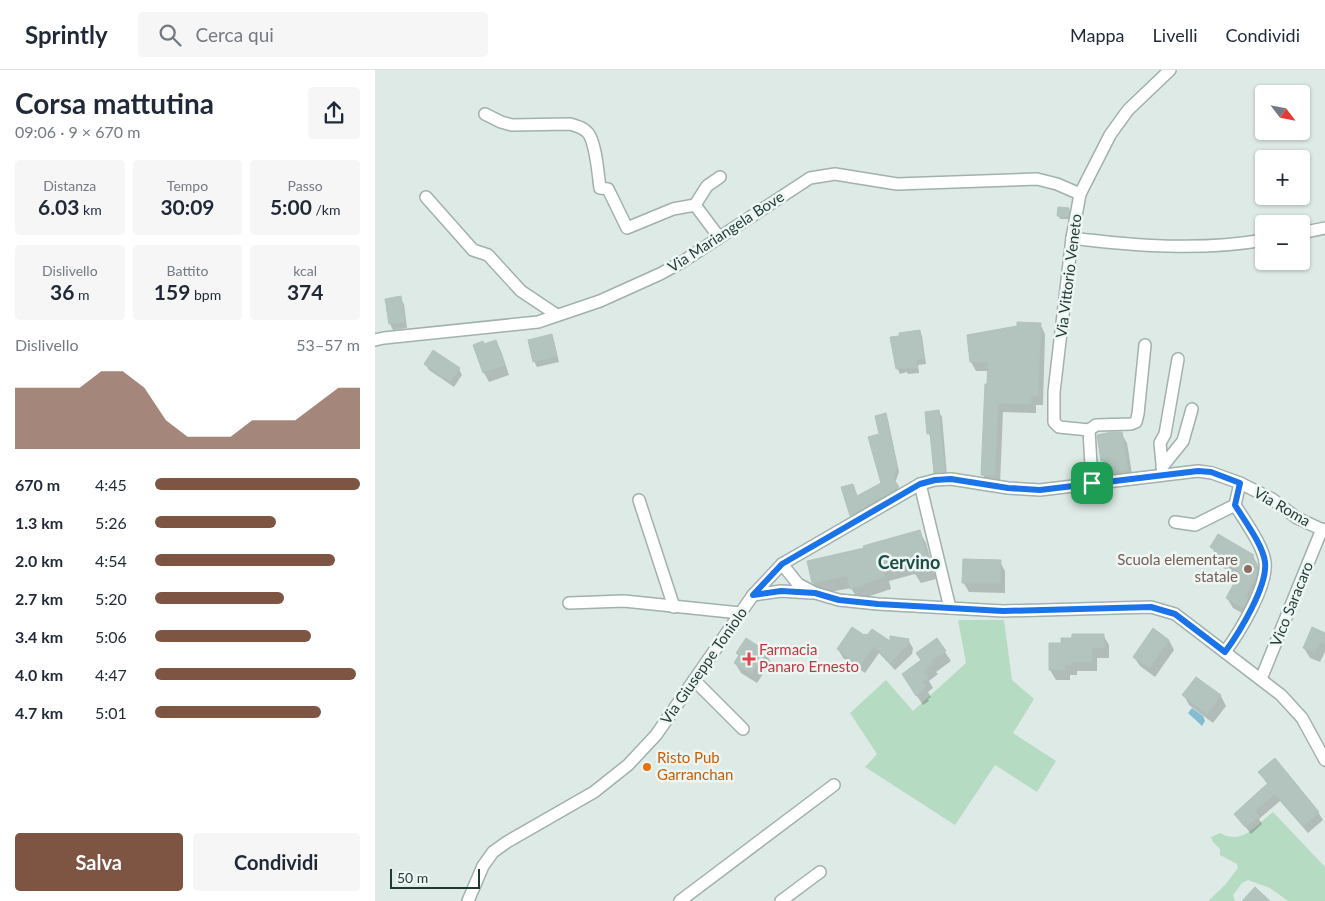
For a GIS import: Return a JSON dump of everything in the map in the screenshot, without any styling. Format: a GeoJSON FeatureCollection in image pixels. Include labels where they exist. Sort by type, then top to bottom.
{"type":"FeatureCollection","features":[{"type":"Feature","properties":{"kind":"street","name":"Via Vittorio Veneto"},"geometry":{"type":"LineString","coordinates":[[1089,430],[1059,427],[1054,422],[1054,392],[1072,238],[1080,194],[1110,135],[1128,110],[1170,70]]}},
{"type":"Feature","properties":{"kind":"street"},"geometry":{"type":"LineString","coordinates":[[485,114],[507,125],[570,124],[580,127],[588,133],[592,141],[600,188],[608,189],[627,228],[673,209],[695,205],[707,186],[720,177]]}},
{"type":"Feature","properties":{"kind":"street","name":"Via Mariangela Bove"},"geometry":{"type":"LineString","coordinates":[[375,340],[538,322],[600,300],[661,274],[682,262],[811,178],[835,174],[897,184],[1037,179],[1057,184],[1080,194]]}},
{"type":"Feature","properties":{"kind":"street"},"geometry":{"type":"LineString","coordinates":[[426,197],[473,250],[488,255],[521,292],[557,315]]}},
{"type":"Feature","properties":{"kind":"street"},"geometry":{"type":"LineString","coordinates":[[695,205],[719,238]]}},
{"type":"Feature","properties":{"kind":"street"},"geometry":{"type":"LineString","coordinates":[[1310,230],[1325,228]]}},
{"type":"Feature","properties":{"kind":"street"},"geometry":{"type":"LineString","coordinates":[[1072,238],[1123,244],[1221,246],[1255,241]]}},
{"type":"Feature","properties":{"kind":"street"},"geometry":{"type":"LineString","coordinates":[[1092,483],[1089,430],[1096,425],[1131,424],[1136,422],[1145,345]]}},
{"type":"Feature","properties":{"kind":"street"},"geometry":{"type":"LineString","coordinates":[[1162,471],[1160,443],[1165,434],[1178,359]]}},
{"type":"Feature","properties":{"kind":"street"},"geometry":{"type":"LineString","coordinates":[[1162,471],[1183,441],[1192,409]]}},
{"type":"Feature","properties":{"kind":"street","name":"Via Roma"},"geometry":{"type":"LineString","coordinates":[[1092,483],[1162,471],[1211,472],[1240,483],[1272,500],[1297,518],[1323,530]]}},
{"type":"Feature","properties":{"kind":"street","name":"Via Giuseppe Toniolo"},"geometry":{"type":"LineString","coordinates":[[468,901],[483,866],[493,852],[594,792],[628,765],[656,735],[753,595],[782,564],[920,484],[935,480],[951,479],[1008,488],[1040,490],[1092,483]]}},
{"type":"Feature","properties":{"kind":"street"},"geometry":{"type":"LineString","coordinates":[[1225,652],[1236,638],[1254,604],[1265,572],[1265,561],[1259,546],[1235,505],[1240,483]]}},
{"type":"Feature","properties":{"kind":"street"},"geometry":{"type":"LineString","coordinates":[[920,484],[950,608]]}},
{"type":"Feature","properties":{"kind":"street"},"geometry":{"type":"LineString","coordinates":[[639,500],[674,608]]}},
{"type":"Feature","properties":{"kind":"street"},"geometry":{"type":"LineString","coordinates":[[1175,522],[1195,525],[1235,505]]}},
{"type":"Feature","properties":{"kind":"street","name":"Vico Saracaro"},"geometry":{"type":"LineString","coordinates":[[1261,679],[1323,530]]}},
{"type":"Feature","properties":{"kind":"street"},"geometry":{"type":"LineString","coordinates":[[782,564],[798,584],[815,593],[839,600],[1003,611],[1151,607],[1175,614],[1281,695],[1302,718],[1325,760]]}},
{"type":"Feature","properties":{"kind":"street"},"geometry":{"type":"LineString","coordinates":[[753,595],[781,591],[815,593]]}},
{"type":"Feature","properties":{"kind":"street"},"geometry":{"type":"LineString","coordinates":[[569,603],[624,601],[740,614]]}},
{"type":"Feature","properties":{"kind":"street"},"geometry":{"type":"LineString","coordinates":[[694,680],[743,729]]}},
{"type":"Feature","properties":{"kind":"street"},"geometry":{"type":"LineString","coordinates":[[680,901],[834,785]]}},
{"type":"Feature","properties":{"kind":"street"},"geometry":{"type":"LineString","coordinates":[[781,901],[820,872]]}},
{"type":"Feature","properties":{"kind":"green space"},"geometry":{"type":"Polygon","coordinates":[[[958,620],[1004,620],[1012,680],[1034,699],[1013,733],[1056,761],[1037,792],[995,765],[955,825],[865,767],[877,754],[850,713],[886,680],[913,711],[966,663],[958,620]]]}},
{"type":"Feature","properties":{"kind":"green space"},"geometry":{"type":"Polygon","coordinates":[[[1273,812],[1325,867],[1325,901],[1288,901],[1270,888],[1248,880],[1242,883],[1233,895],[1235,901],[1208,901],[1225,885],[1238,868],[1237,864],[1220,855],[1220,849],[1211,837],[1220,833],[1235,837],[1242,835],[1255,828],[1273,812]]]}},
{"type":"Feature","properties":{"kind":"water"},"geometry":{"type":"Polygon","coordinates":[[[1192,708],[1203,716],[1205,721],[1202,726],[1188,713],[1192,708]]]}},
{"type":"Feature","properties":{"kind":"building"},"geometry":{"type":"Polygon","coordinates":[[[1058,207],[1069,208],[1068,217],[1057,216],[1058,207]]]}},
{"type":"Feature","properties":{"kind":"building"},"geometry":{"type":"Polygon","coordinates":[[[401,296],[405,322],[389,324],[385,299],[401,296]]]}},
{"type":"Feature","properties":{"kind":"building"},"geometry":{"type":"Polygon","coordinates":[[[1017,322],[1041,323],[1038,396],[1031,396],[1031,404],[998,403],[995,476],[981,475],[985,384],[987,384],[988,362],[970,362],[967,335],[1017,326],[1017,322]]]}},
{"type":"Feature","properties":{"kind":"building"},"geometry":{"type":"Polygon","coordinates":[[[920,330],[924,359],[916,360],[917,368],[904,369],[903,367],[896,369],[890,337],[899,336],[899,333],[920,330]]]}},
{"type":"Feature","properties":{"kind":"building"},"geometry":{"type":"Polygon","coordinates":[[[552,334],[557,356],[533,362],[528,340],[552,334]]]}},
{"type":"Feature","properties":{"kind":"building"},"geometry":{"type":"Polygon","coordinates":[[[496,340],[505,365],[483,373],[473,345],[483,341],[484,344],[496,340]]]}},
{"type":"Feature","properties":{"kind":"building"},"geometry":{"type":"Polygon","coordinates":[[[433,350],[460,368],[450,382],[424,364],[433,350]]]}},
{"type":"Feature","properties":{"kind":"building"},"geometry":{"type":"Polygon","coordinates":[[[939,410],[945,472],[934,473],[930,433],[927,434],[925,412],[939,410]]]}},
{"type":"Feature","properties":{"kind":"building"},"geometry":{"type":"Polygon","coordinates":[[[886,413],[897,467],[893,478],[899,487],[850,516],[841,487],[853,484],[857,496],[881,483],[868,437],[879,434],[875,416],[886,413]]]}},
{"type":"Feature","properties":{"kind":"building"},"geometry":{"type":"Polygon","coordinates":[[[1122,432],[1128,470],[1110,473],[1108,460],[1101,461],[1097,435],[1122,432]]]}},
{"type":"Feature","properties":{"kind":"building"},"geometry":{"type":"Polygon","coordinates":[[[920,530],[930,567],[913,572],[910,562],[883,570],[885,577],[863,584],[864,586],[850,589],[847,576],[812,583],[807,561],[864,548],[863,546],[920,530]]]}},
{"type":"Feature","properties":{"kind":"building","name":"Scuola elementare statale"},"geometry":{"type":"Polygon","coordinates":[[[1218,534],[1254,555],[1251,559],[1257,563],[1256,577],[1245,596],[1248,599],[1243,608],[1226,598],[1240,572],[1212,555],[1215,550],[1210,547],[1218,534]]]}},
{"type":"Feature","properties":{"kind":"building"},"geometry":{"type":"Polygon","coordinates":[[[963,559],[1001,560],[1000,583],[962,583],[963,559]]]}},
{"type":"Feature","properties":{"kind":"building"},"geometry":{"type":"Polygon","coordinates":[[[852,627],[864,635],[867,635],[872,629],[890,641],[890,636],[909,639],[908,645],[890,663],[874,646],[860,666],[837,649],[852,627]]]}},
{"type":"Feature","properties":{"kind":"building"},"geometry":{"type":"Polygon","coordinates":[[[1312,627],[1325,633],[1325,645],[1320,642],[1315,653],[1303,648],[1312,627]]]}},
{"type":"Feature","properties":{"kind":"building"},"geometry":{"type":"Polygon","coordinates":[[[1153,628],[1169,640],[1149,668],[1133,657],[1153,628]]]}},
{"type":"Feature","properties":{"kind":"building"},"geometry":{"type":"Polygon","coordinates":[[[1072,634],[1104,634],[1104,648],[1092,648],[1092,662],[1072,662],[1072,665],[1065,665],[1065,670],[1049,670],[1049,643],[1061,643],[1061,638],[1072,638],[1072,634]]]}},
{"type":"Feature","properties":{"kind":"building","name":"Farmacia Panaro Ernesto"},"geometry":{"type":"Polygon","coordinates":[[[746,638],[766,651],[752,674],[734,663],[739,655],[736,653],[746,638]]]}},
{"type":"Feature","properties":{"kind":"building"},"geometry":{"type":"Polygon","coordinates":[[[937,638],[946,651],[931,661],[933,664],[924,671],[928,678],[923,682],[926,686],[916,696],[902,674],[921,660],[916,653],[937,638]]]}},
{"type":"Feature","properties":{"kind":"building"},"geometry":{"type":"Polygon","coordinates":[[[1196,677],[1221,695],[1207,714],[1182,695],[1196,677]]]}},
{"type":"Feature","properties":{"kind":"building"},"geometry":{"type":"Polygon","coordinates":[[[1275,758],[1319,812],[1303,826],[1275,794],[1255,811],[1259,816],[1245,827],[1234,814],[1268,783],[1258,772],[1275,758]]]}},
{"type":"Feature","properties":{"kind":"building"},"geometry":{"type":"Polygon","coordinates":[[[1255,887],[1270,901],[1242,901],[1255,887]]]}},
{"type":"Feature","properties":{"kind":"place","name":"Scuola elementare statale"},"geometry":{"type":"Point","coordinates":[1248,569]}},
{"type":"Feature","properties":{"kind":"place","name":"Farmacia Panaro Ernesto"},"geometry":{"type":"Point","coordinates":[749,659]}},
{"type":"Feature","properties":{"kind":"place","name":"Risto Pub Garranchan"},"geometry":{"type":"Point","coordinates":[647,767]}},
{"type":"Feature","properties":{"kind":"district","name":"Cervino"},"geometry":{"type":"Point","coordinates":[909,563]}},
{"type":"Feature","properties":{"kind":"route"},"geometry":{"type":"LineString","coordinates":[[1198,471],[1211,472],[1240,483],[1235,505],[1259,546],[1265,561],[1265,572],[1254,604],[1236,638],[1225,652],[1175,614],[1151,607],[1003,611],[878,604],[839,600],[815,593],[781,591],[753,595],[782,564],[920,484],[935,480],[951,479],[1008,488],[1040,490],[1092,483],[1198,471]]}}]}
